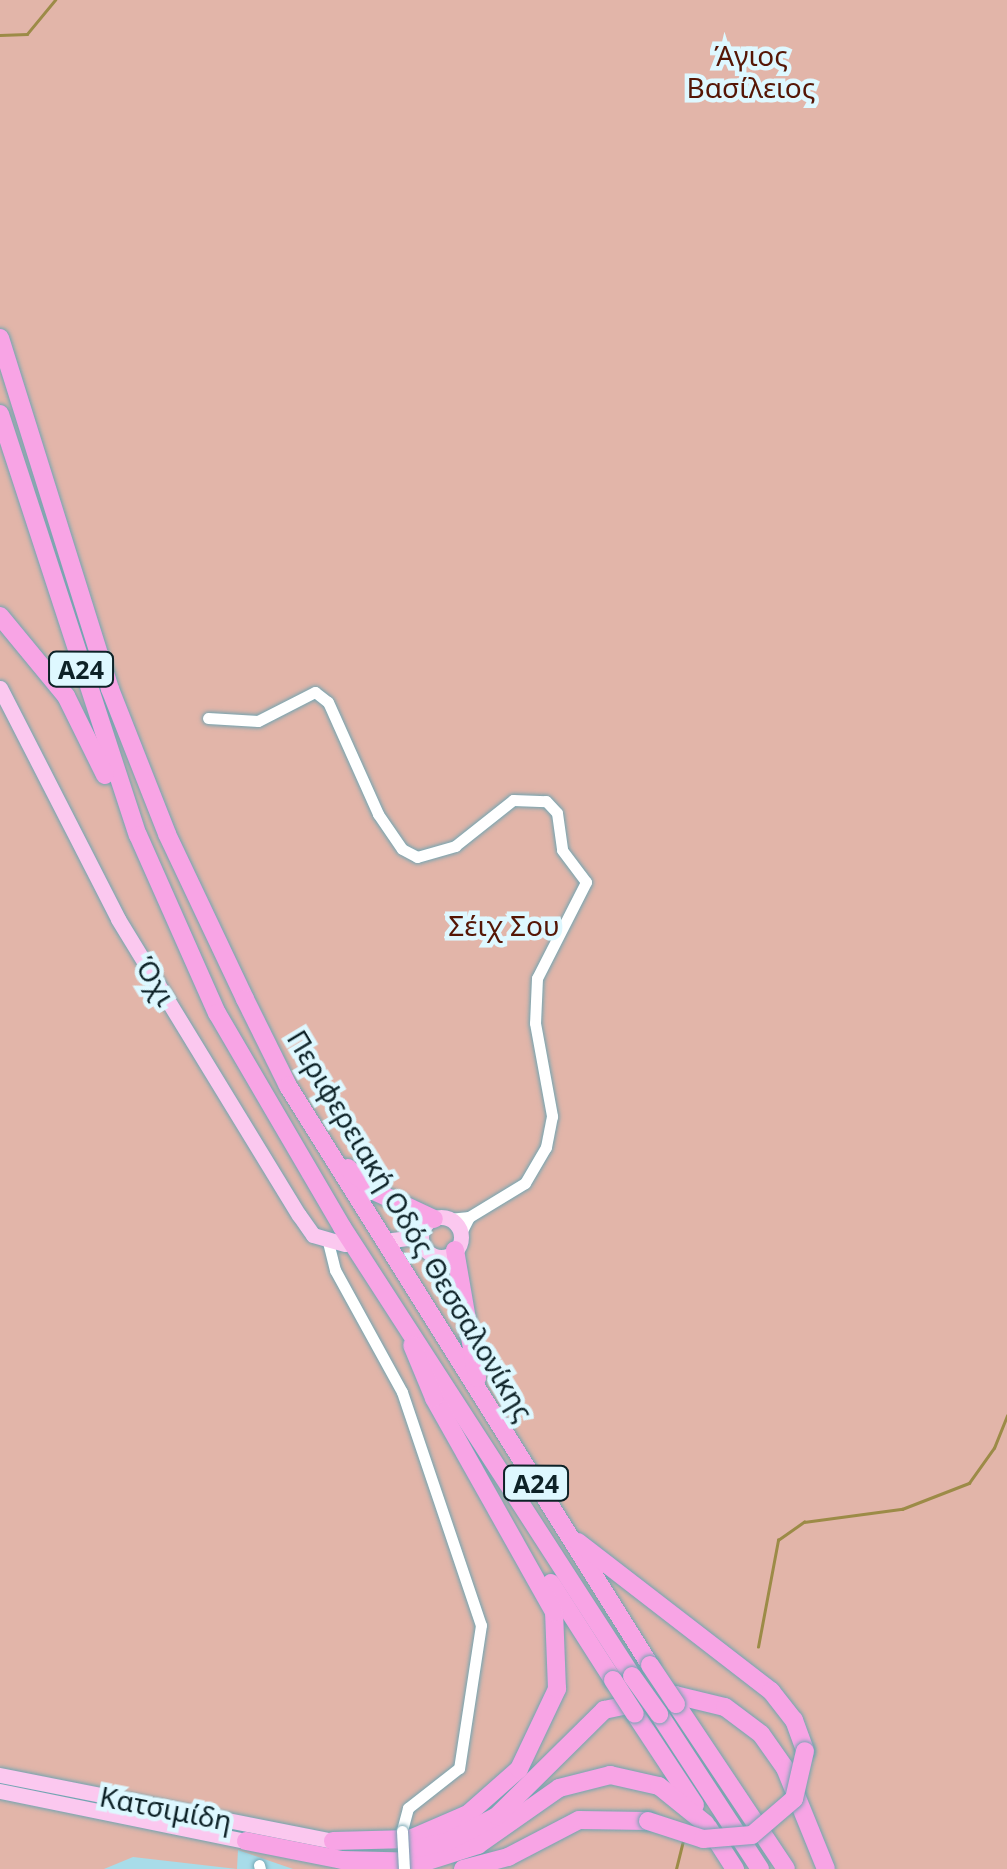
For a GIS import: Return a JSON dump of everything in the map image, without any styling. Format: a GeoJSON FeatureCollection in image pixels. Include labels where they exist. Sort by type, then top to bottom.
{"type":"FeatureCollection","features":[{"type":"Feature","properties":{"kind":"highway","name":"Περιφερειακή Οδός Θεσσαλονίκης"},"geometry":{"type":"LineString","coordinates":[[0,338],[68,565],[146,784],[244,1000],[333,1154],[650,1665],[668,1709],[760,1869]]}},
{"type":"Feature","properties":{"kind":"highway","name":"Περιφερειακή Οδός Θεσσαλονίκης"},"geometry":{"type":"LineString","coordinates":[[0,414],[112,760],[173,920],[288,1138],[632,1676],[668,1709],[786,1869]]}},
{"type":"Feature","properties":{"kind":"highway"},"geometry":{"type":"LineString","coordinates":[[0,616],[76,711],[150,886],[173,920]]}},
{"type":"Feature","properties":{"kind":"highway"},"geometry":{"type":"LineString","coordinates":[[333,1154],[428,1231]]}},
{"type":"Feature","properties":{"kind":"highway"},"geometry":{"type":"LineString","coordinates":[[458,1242],[481,1393]]}},
{"type":"Feature","properties":{"kind":"highway"},"geometry":{"type":"LineString","coordinates":[[408,1329],[422,1375],[526,1551],[735,1869]]}},
{"type":"Feature","properties":{"kind":"highway"},"geometry":{"type":"LineString","coordinates":[[463,1869],[508,1857],[580,1820],[648,1821],[703,1839],[752,1835],[794,1800],[805,1751],[794,1720],[771,1691],[567,1533]]}},
{"type":"Feature","properties":{"kind":"highway"},"geometry":{"type":"LineString","coordinates":[[333,1842],[395,1842],[434,1832],[486,1801],[530,1754],[555,1698],[560,1646],[554,1612],[526,1551]]}},
{"type":"Feature","properties":{"kind":"highway"},"geometry":{"type":"LineString","coordinates":[[333,1842],[406,1850],[465,1835],[504,1810],[604,1710],[674,1695],[724,1707],[761,1734],[785,1768],[826,1869]]}},
{"type":"Feature","properties":{"kind":"highway"},"geometry":{"type":"LineString","coordinates":[[342,1860],[407,1864],[447,1857],[499,1833],[558,1788],[601,1776],[659,1786],[706,1824]]}},
{"type":"Feature","properties":{"kind":"highway"},"geometry":{"type":"LineString","coordinates":[[246,1841],[376,1869]]}},
{"type":"Feature","properties":{"kind":"main road","name":"Όχι"},"geometry":{"type":"LineString","coordinates":[[0,688],[118,919],[299,1215],[328,1242]]}},
{"type":"Feature","properties":{"kind":"main road"},"geometry":{"type":"LineString","coordinates":[[392,1240],[428,1231],[458,1242],[441,1257],[428,1231]]}},
{"type":"Feature","properties":{"kind":"main road"},"geometry":{"type":"LineString","coordinates":[[328,1242],[345,1244]]}},
{"type":"Feature","properties":{"kind":"main road","name":"Κατσιμίδη"},"geometry":{"type":"LineString","coordinates":[[0,1776],[333,1842]]}},
{"type":"Feature","properties":{"kind":"main road","name":"Κατσιμίδη"},"geometry":{"type":"LineString","coordinates":[[0,1791],[246,1841]]}},
{"type":"Feature","properties":{"kind":"street"},"geometry":{"type":"LineString","coordinates":[[208,718],[258,721],[314,692],[328,702],[378,814],[402,849],[418,856],[454,846],[512,800],[546,802],[557,813],[562,850],[586,882],[537,978],[535,1023],[552,1116],[546,1147],[525,1183],[469,1217],[428,1231]]}},
{"type":"Feature","properties":{"kind":"street"},"geometry":{"type":"LineString","coordinates":[[458,1242],[469,1217]]}},
{"type":"Feature","properties":{"kind":"street"},"geometry":{"type":"LineString","coordinates":[[328,1242],[335,1270],[402,1392],[454,1561],[476,1603],[482,1648],[459,1768],[408,1808],[402,1831],[404,1869]]}},
{"type":"Feature","properties":{"kind":"street"},"geometry":{"type":"LineString","coordinates":[[402,1392],[422,1375]]}},
{"type":"Feature","properties":{"kind":"green space","name":"Σέιχ Σου"},"geometry":{"type":"Polygon","coordinates":[[[0,0],[1007,0],[1007,1869],[293,1869],[238,1850],[237,1869],[133,1857],[104,1869],[0,1869],[0,0]]]}},
{"type":"Feature","properties":{"kind":"waterway"},"geometry":{"type":"LineString","coordinates":[[0,35],[27,34],[55,0]]}},
{"type":"Feature","properties":{"kind":"waterway"},"geometry":{"type":"LineString","coordinates":[[758,1647],[778,1540],[804,1522],[902,1509],[969,1483],[994,1448],[1007,1416]]}},
{"type":"Feature","properties":{"kind":"waterway"},"geometry":{"type":"LineString","coordinates":[[676,1869],[683,1841]]}},
{"type":"Feature","properties":{"kind":"park label","name":"Άγιος Βασίλειος"},"geometry":{"type":"Point","coordinates":[751,71]}}]}
